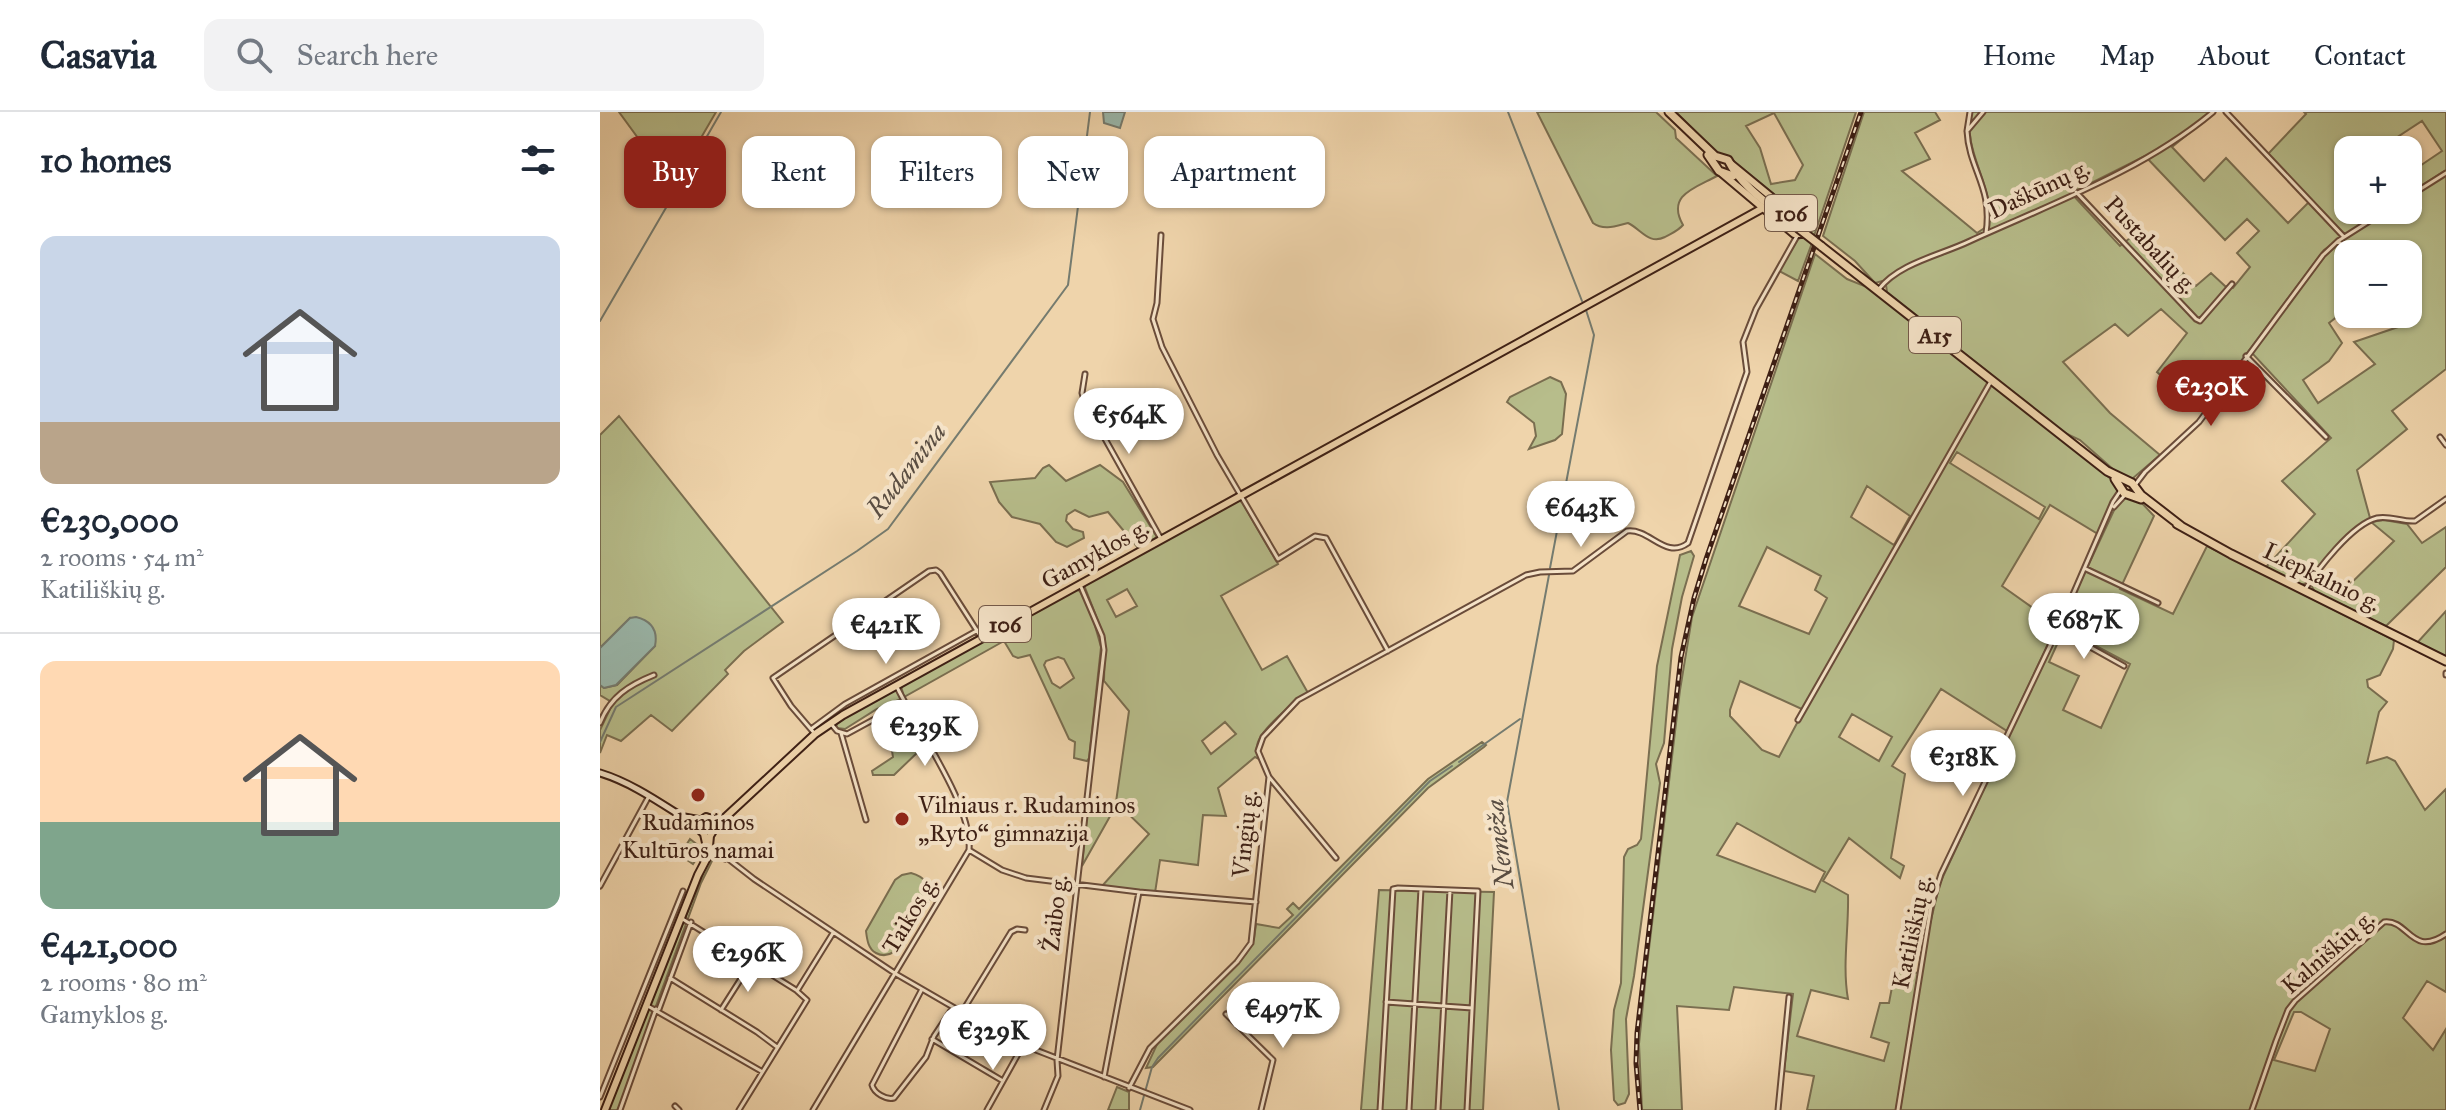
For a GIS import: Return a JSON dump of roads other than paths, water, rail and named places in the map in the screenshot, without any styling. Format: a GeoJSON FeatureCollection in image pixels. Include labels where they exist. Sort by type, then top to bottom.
{"type":"FeatureCollection","features":[{"type":"Feature","properties":{"kind":"highway","name":"A15"},"geometry":{"type":"LineString","coordinates":[[1667,112],[1798,232],[1821,246],[1993,381]]}},
{"type":"Feature","properties":{"kind":"highway","name":"Liepkalnio g."},"geometry":{"type":"LineString","coordinates":[[1993,381],[2181,526],[2446,661]]}},
{"type":"Feature","properties":{"kind":"main road","name":"106"},"geometry":{"type":"LineString","coordinates":[[1724,167],[1804,224],[1806,231],[1798,232],[1763,208],[1724,167]]}},
{"type":"Feature","properties":{"kind":"main road","name":"106"},"geometry":{"type":"LineString","coordinates":[[1239,495],[1763,208]]}},
{"type":"Feature","properties":{"kind":"main road","name":"Gamyklos g."},"geometry":{"type":"LineString","coordinates":[[715,823],[734,810],[813,732],[979,634],[1239,495]]}},
{"type":"Feature","properties":{"kind":"main road"},"geometry":{"type":"LineString","coordinates":[[600,773],[649,796],[678,816],[700,824],[708,834],[708,850],[605,1110]]}},
{"type":"Feature","properties":{"kind":"main road"},"geometry":{"type":"LineString","coordinates":[[700,824],[706,817],[715,823]]}},
{"type":"Feature","properties":{"kind":"main road","name":"106"},"geometry":{"type":"LineString","coordinates":[[708,834],[715,823]]}},
{"type":"Feature","properties":{"kind":"street"},"geometry":{"type":"LineString","coordinates":[[1970,112],[1967,131],[1989,213],[1986,233]]}},
{"type":"Feature","properties":{"kind":"street"},"geometry":{"type":"LineString","coordinates":[[1967,131],[1983,112]]}},
{"type":"Feature","properties":{"kind":"street","name":"Daškūnų g."},"geometry":{"type":"LineString","coordinates":[[1878,290],[1902,270],[2076,192],[2166,147],[2213,112]]}},
{"type":"Feature","properties":{"kind":"street"},"geometry":{"type":"LineString","coordinates":[[2226,112],[2345,237]]}},
{"type":"Feature","properties":{"kind":"street"},"geometry":{"type":"LineString","coordinates":[[2422,188],[2446,173]]}},
{"type":"Feature","properties":{"kind":"street","name":"Pustabalių g."},"geometry":{"type":"LineString","coordinates":[[2076,192],[2196,319],[2200,321],[2232,284]]}},
{"type":"Feature","properties":{"kind":"street","name":"Katiliškių g."},"geometry":{"type":"LineString","coordinates":[[2340,240],[2365,224]]}},
{"type":"Feature","properties":{"kind":"street"},"geometry":{"type":"LineString","coordinates":[[1269,777],[1258,747],[1290,706],[1388,651],[1526,575],[1573,571],[1627,531],[1637,531],[1674,549],[1688,543],[1747,372],[1743,342],[1756,309],[1798,232]]}},
{"type":"Feature","properties":{"kind":"street"},"geometry":{"type":"LineString","coordinates":[[1161,235],[1157,303],[1153,314],[1155,325],[1162,347],[1239,495],[1278,559],[1315,536],[1326,538],[1388,651]]}},
{"type":"Feature","properties":{"kind":"street","name":"Katiliškių g."},"geometry":{"type":"LineString","coordinates":[[1898,1110],[1931,906],[1941,874],[2111,510],[2145,472],[2199,422],[2246,356],[2334,245]]}},
{"type":"Feature","properties":{"kind":"street"},"geometry":{"type":"LineString","coordinates":[[2246,356],[2326,437]]}},
{"type":"Feature","properties":{"kind":"street"},"geometry":{"type":"LineString","coordinates":[[1085,374],[1082,393],[1085,403],[1161,539]]}},
{"type":"Feature","properties":{"kind":"street"},"geometry":{"type":"LineString","coordinates":[[1798,720],[1993,381]]}},
{"type":"Feature","properties":{"kind":"street"},"geometry":{"type":"LineString","coordinates":[[2440,437],[2446,445]]}},
{"type":"Feature","properties":{"kind":"street"},"geometry":{"type":"LineString","coordinates":[[2304,591],[2335,551],[2369,521],[2386,517],[2415,521],[2446,499]]}},
{"type":"Feature","properties":{"kind":"street"},"geometry":{"type":"LineString","coordinates":[[2085,569],[2158,603]]}},
{"type":"Feature","properties":{"kind":"street"},"geometry":{"type":"LineString","coordinates":[[929,571],[940,573],[979,634],[845,704],[813,732],[773,678],[929,571]]}},
{"type":"Feature","properties":{"kind":"street","name":"Žaibo g."},"geometry":{"type":"LineString","coordinates":[[1044,1110],[1058,1076],[1057,1060],[1104,650],[1102,636],[1079,583]]}},
{"type":"Feature","properties":{"kind":"street"},"geometry":{"type":"LineString","coordinates":[[2058,629],[2124,666]]}},
{"type":"Feature","properties":{"kind":"street"},"geometry":{"type":"LineString","coordinates":[[600,723],[617,696],[636,682],[654,675]]}},
{"type":"Feature","properties":{"kind":"street"},"geometry":{"type":"LineString","coordinates":[[896,685],[957,797],[969,833],[969,850],[1015,876],[1139,892],[1256,902]]}},
{"type":"Feature","properties":{"kind":"street"},"geometry":{"type":"LineString","coordinates":[[841,733],[849,734],[904,703]]}},
{"type":"Feature","properties":{"kind":"street"},"geometry":{"type":"LineString","coordinates":[[830,723],[841,733],[866,820]]}},
{"type":"Feature","properties":{"kind":"street","name":"Vingių g."},"geometry":{"type":"LineString","coordinates":[[1269,777],[1336,858]]}},
{"type":"Feature","properties":{"kind":"street","name":"Vingių g."},"geometry":{"type":"LineString","coordinates":[[1129,1088],[1150,1048],[1246,953],[1251,943],[1269,777]]}},
{"type":"Feature","properties":{"kind":"street"},"geometry":{"type":"LineString","coordinates":[[600,886],[649,796]]}},
{"type":"Feature","properties":{"kind":"street"},"geometry":{"type":"LineString","coordinates":[[708,850],[896,974],[1022,1047],[1190,1110]]}},
{"type":"Feature","properties":{"kind":"street","name":"Taikos g."},"geometry":{"type":"LineString","coordinates":[[813,1110],[969,850]]}},
{"type":"Feature","properties":{"kind":"street"},"geometry":{"type":"LineString","coordinates":[[1380,1110],[1393,889],[1478,891],[1467,1110]]}},
{"type":"Feature","properties":{"kind":"street"},"geometry":{"type":"LineString","coordinates":[[1409,1110],[1421,889]]}},
{"type":"Feature","properties":{"kind":"street"},"geometry":{"type":"LineString","coordinates":[[1438,1110],[1450,889]]}},
{"type":"Feature","properties":{"kind":"street"},"geometry":{"type":"LineString","coordinates":[[600,1097],[683,891]]}},
{"type":"Feature","properties":{"kind":"street"},"geometry":{"type":"LineString","coordinates":[[1104,1079],[1139,892]]}},
{"type":"Feature","properties":{"kind":"street"},"geometry":{"type":"LineString","coordinates":[[681,918],[807,1000],[739,1110]]}},
{"type":"Feature","properties":{"kind":"street"},"geometry":{"type":"LineString","coordinates":[[620,1110],[691,922]]}},
{"type":"Feature","properties":{"kind":"street","name":"Kalniškių g."},"geometry":{"type":"LineString","coordinates":[[2252,1110],[2280,1031],[2295,1001],[2384,922],[2395,922],[2417,941],[2430,941],[2444,935]]}},
{"type":"Feature","properties":{"kind":"street"},"geometry":{"type":"LineString","coordinates":[[962,1013],[1011,932],[1025,930]]}},
{"type":"Feature","properties":{"kind":"street"},"geometry":{"type":"LineString","coordinates":[[797,991],[833,933]]}},
{"type":"Feature","properties":{"kind":"street"},"geometry":{"type":"LineString","coordinates":[[661,942],[670,945]]}},
{"type":"Feature","properties":{"kind":"street"},"geometry":{"type":"LineString","coordinates":[[721,1010],[752,962]]}},
{"type":"Feature","properties":{"kind":"street"},"geometry":{"type":"LineString","coordinates":[[670,978],[777,1047]]}},
{"type":"Feature","properties":{"kind":"street"},"geometry":{"type":"LineString","coordinates":[[922,989],[872,1085],[885,1097],[894,1098],[921,1065],[932,1039],[953,1007]]}},
{"type":"Feature","properties":{"kind":"street"},"geometry":{"type":"LineString","coordinates":[[1778,1110],[1789,997]]}},
{"type":"Feature","properties":{"kind":"street"},"geometry":{"type":"LineString","coordinates":[[1386,1002],[1472,1008]]}},
{"type":"Feature","properties":{"kind":"street"},"geometry":{"type":"LineString","coordinates":[[646,1005],[762,1072]]}},
{"type":"Feature","properties":{"kind":"street"},"geometry":{"type":"LineString","coordinates":[[1226,1014],[1273,1060],[1261,1110]]}},
{"type":"Feature","properties":{"kind":"street"},"geometry":{"type":"LineString","coordinates":[[932,1039],[1003,1081]]}},
{"type":"Feature","properties":{"kind":"street"},"geometry":{"type":"LineString","coordinates":[[987,1110],[1022,1047]]}},
{"type":"Feature","properties":{"kind":"street"},"geometry":{"type":"LineString","coordinates":[[675,1106],[679,1110]]}},
{"type":"Feature","properties":{"kind":"waterway"},"geometry":{"type":"LineString","coordinates":[[707,136],[721,112]]}},
{"type":"Feature","properties":{"kind":"waterway","name":"Rudamina"},"geometry":{"type":"LineString","coordinates":[[600,742],[616,707],[888,529],[1068,285],[1090,112]]}},
{"type":"Feature","properties":{"kind":"waterway","name":"Nemėža"},"geometry":{"type":"LineString","coordinates":[[1508,112],[1582,301]]}},
{"type":"Feature","properties":{"kind":"waterway"},"geometry":{"type":"LineString","coordinates":[[600,321],[666,208]]}},
{"type":"Feature","properties":{"kind":"waterway","name":"Nemėža"},"geometry":{"type":"LineString","coordinates":[[1550,568],[1594,335],[1586,310]]}},
{"type":"Feature","properties":{"kind":"waterway","name":"Nemėža"},"geometry":{"type":"LineString","coordinates":[[1549,575],[1507,802],[1559,1110]]}},
{"type":"Feature","properties":{"kind":"waterway"},"geometry":{"type":"LineString","coordinates":[[1459,762],[1520,719]]}},
{"type":"Feature","properties":{"kind":"waterway"},"geometry":{"type":"LineString","coordinates":[[1140,1110],[1152,1067],[1158,1058],[1430,781],[1452,766]]}},
{"type":"Feature","properties":{"kind":"railway"},"geometry":{"type":"LineString","coordinates":[[1640,1110],[1637,1033],[1681,657],[1694,598],[1861,112]]}},
{"type":"Feature","properties":{"kind":"place","name":"Rudaminos Kultūros namai"},"geometry":{"type":"Point","coordinates":[698,795]}},
{"type":"Feature","properties":{"kind":"place","name":"Vilniaus r. Rudaminos „Ryto“ gimnazija"},"geometry":{"type":"Point","coordinates":[902,819]}}]}
